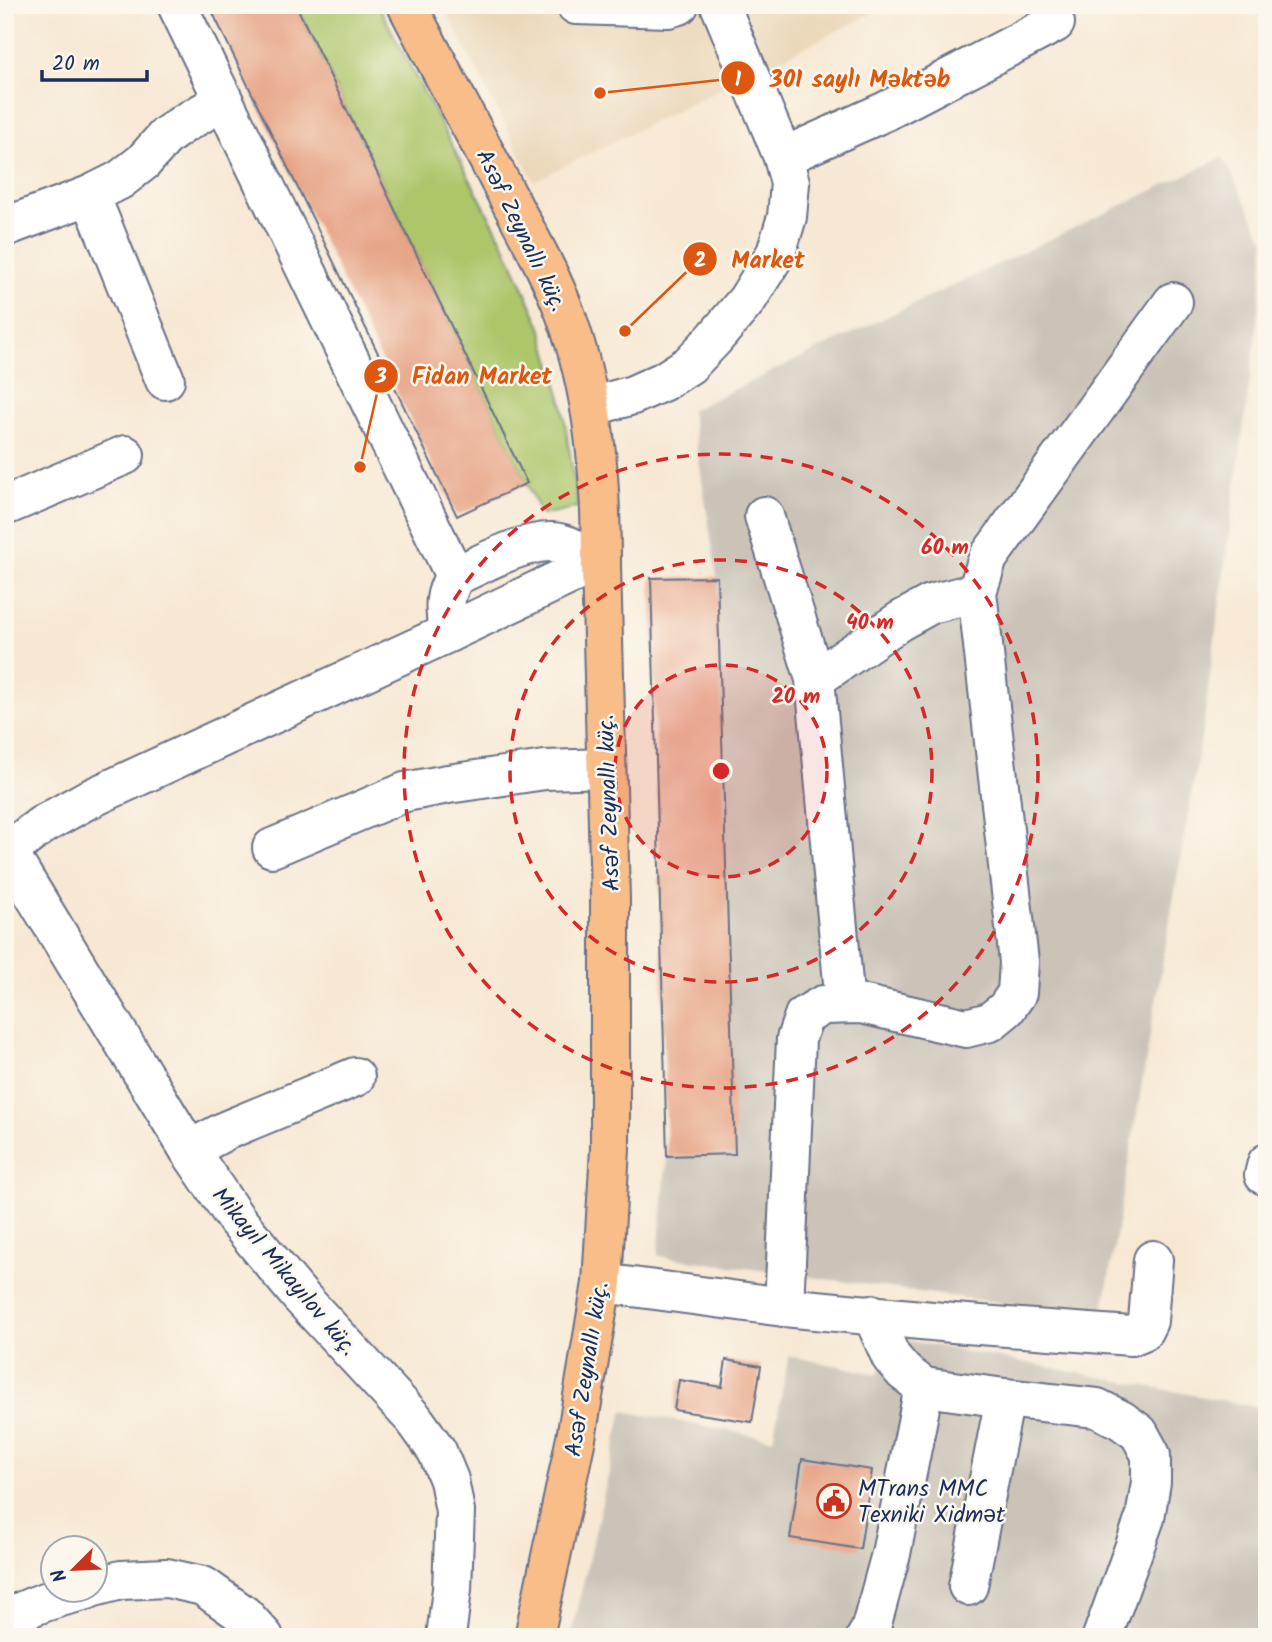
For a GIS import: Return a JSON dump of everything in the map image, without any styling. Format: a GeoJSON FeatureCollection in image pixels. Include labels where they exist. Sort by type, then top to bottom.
{"type":"FeatureCollection","features":[{"type":"Feature","properties":{"kind":"main road","name":"Asəf Zeynallı küç."},"geometry":{"type":"LineString","coordinates":[[407,5],[542,262],[565,313],[590,407],[598,463],[610,898],[610,1135],[602,1283],[576,1438],[534,1637]]}},
{"type":"Feature","properties":{"kind":"street"},"geometry":{"type":"LineString","coordinates":[[177,5],[455,576]]}},
{"type":"Feature","properties":{"kind":"street"},"geometry":{"type":"LineString","coordinates":[[576,5],[669,8],[679,5]]}},
{"type":"Feature","properties":{"kind":"street"},"geometry":{"type":"LineString","coordinates":[[590,407],[633,396],[689,365],[747,300],[776,253],[787,217],[790,183],[783,157],[720,5]]}},
{"type":"Feature","properties":{"kind":"street"},"geometry":{"type":"LineString","coordinates":[[783,157],[886,111],[1055,23]]}},
{"type":"Feature","properties":{"kind":"street"},"geometry":{"type":"LineString","coordinates":[[5,227],[90,195],[120,180],[143,162],[166,136],[223,102]]}},
{"type":"Feature","properties":{"kind":"street"},"geometry":{"type":"LineString","coordinates":[[90,195],[165,380]]}},
{"type":"Feature","properties":{"kind":"street"},"geometry":{"type":"LineString","coordinates":[[784,1307],[796,1039],[804,1016],[823,1005],[861,1004],[966,1028],[990,1022],[1006,1009],[1017,993],[1019,962],[976,592],[988,558],[1173,302]]}},
{"type":"Feature","properties":{"kind":"street"},"geometry":{"type":"LineString","coordinates":[[5,506],[125,455]]}},
{"type":"Feature","properties":{"kind":"street"},"geometry":{"type":"LineString","coordinates":[[764,516],[815,679],[845,1004]]}},
{"type":"Feature","properties":{"kind":"street"},"geometry":{"type":"LineString","coordinates":[[448,633],[444,605],[447,590],[455,576],[539,543],[554,542],[575,549],[601,565]]}},
{"type":"Feature","properties":{"kind":"street"},"geometry":{"type":"LineString","coordinates":[[6,849],[85,801],[576,572],[601,565]]}},
{"type":"Feature","properties":{"kind":"street"},"geometry":{"type":"LineString","coordinates":[[815,679],[900,621],[931,604],[976,592]]}},
{"type":"Feature","properties":{"kind":"street"},"geometry":{"type":"LineString","coordinates":[[272,848],[405,792],[545,770],[606,768]]}},
{"type":"Feature","properties":{"kind":"street","name":"Mikayıl Mikayılov küç."},"geometry":{"type":"LineString","coordinates":[[6,849],[189,1150],[236,1219],[300,1296],[414,1419],[437,1451],[449,1480],[455,1511],[452,1589],[446,1637]]}},
{"type":"Feature","properties":{"kind":"street"},"geometry":{"type":"LineString","coordinates":[[189,1150],[227,1130],[355,1077]]}},
{"type":"Feature","properties":{"kind":"street"},"geometry":{"type":"LineString","coordinates":[[602,1283],[784,1307],[1131,1336],[1143,1331],[1148,1321],[1153,1260]]}},
{"type":"Feature","properties":{"kind":"street"},"geometry":{"type":"LineString","coordinates":[[872,1314],[891,1357],[904,1372],[924,1387],[1097,1408],[1139,1433],[1151,1455],[1151,1482],[1145,1518],[1102,1637]]}},
{"type":"Feature","properties":{"kind":"street"},"geometry":{"type":"LineString","coordinates":[[866,1637],[891,1554],[924,1387]]}},
{"type":"Feature","properties":{"kind":"street"},"geometry":{"type":"LineString","coordinates":[[968,1586],[1005,1398]]}},
{"type":"Feature","properties":{"kind":"street"},"geometry":{"type":"LineString","coordinates":[[108,1583],[121,1580],[167,1578],[203,1586],[244,1615],[264,1637]]}},
{"type":"Feature","properties":{"kind":"street"},"geometry":{"type":"LineString","coordinates":[[5,1620],[40,1604]]}},
{"type":"Feature","properties":{"kind":"shaded area"},"geometry":{"type":"Polygon","coordinates":[[[443,5],[889,5],[534,181],[443,5]]]}},
{"type":"Feature","properties":{"kind":"shaded area"},"geometry":{"type":"Polygon","coordinates":[[[1223,157],[1265,241],[1254,350],[1203,726],[1102,1317],[658,1256],[667,1156],[735,1154],[717,577],[691,410],[1223,157]]]}},
{"type":"Feature","properties":{"kind":"shaded area"},"geometry":{"type":"Polygon","coordinates":[[[900,1339],[1267,1409],[1267,1637],[571,1637],[623,1411],[773,1439],[789,1356],[877,1374],[900,1339]]]}},
{"type":"Feature","properties":{"kind":"green space"},"geometry":{"type":"Polygon","coordinates":[[[296,5],[378,5],[505,246],[541,327],[562,402],[578,507],[542,515],[296,5]]]}},
{"type":"Feature","properties":{"kind":"building"},"geometry":{"type":"Polygon","coordinates":[[[209,5],[296,5],[527,483],[457,516],[209,5]]]}},
{"type":"Feature","properties":{"kind":"building"},"geometry":{"type":"Polygon","coordinates":[[[717,577],[735,1154],[667,1156],[651,578],[717,577]]]}},
{"type":"Feature","properties":{"kind":"building"},"geometry":{"type":"Polygon","coordinates":[[[726,1360],[761,1366],[752,1422],[674,1410],[679,1380],[722,1387],[726,1360]]]}},
{"type":"Feature","properties":{"kind":"building"},"geometry":{"type":"Polygon","coordinates":[[[802,1459],[872,1470],[860,1549],[790,1538],[802,1459]]]}},
{"type":"Feature","properties":{"kind":"place","name":"301 saylı Məktəb"},"geometry":{"type":"Point","coordinates":[600,93]}},
{"type":"Feature","properties":{"kind":"place","name":"Market"},"geometry":{"type":"Point","coordinates":[625,331]}},
{"type":"Feature","properties":{"kind":"place","name":"Fidan Market"},"geometry":{"type":"Point","coordinates":[360,467]}},
{"type":"Feature","properties":{"kind":"place","name":"MTrans MMC Texniki Xidmət"},"geometry":{"type":"Point","coordinates":[834,1501]}}]}
